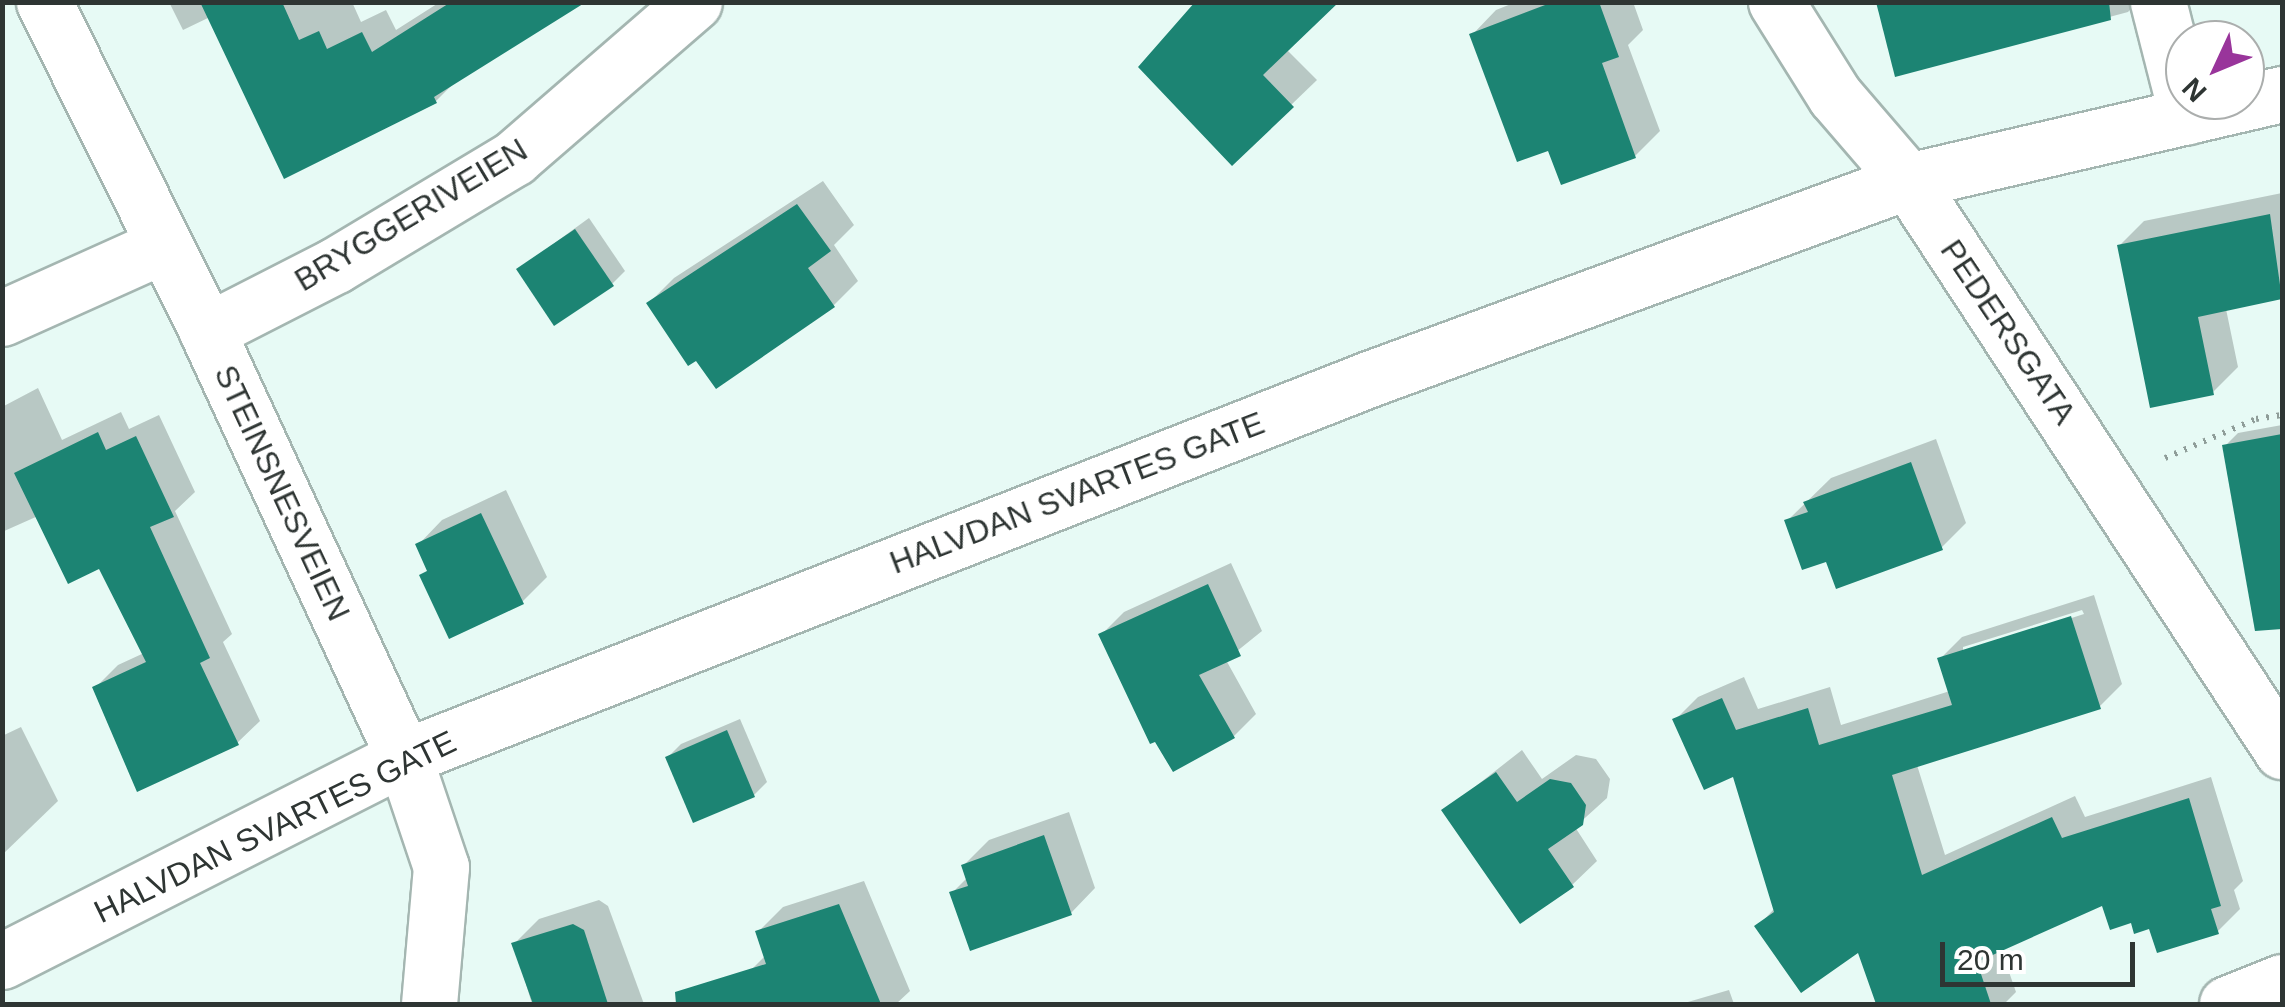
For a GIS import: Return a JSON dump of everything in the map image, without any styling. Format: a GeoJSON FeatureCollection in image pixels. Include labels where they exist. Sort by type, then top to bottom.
{"type":"FeatureCollection","features":[{"type":"Feature","properties":{"kind":"street","name":"STEINSNESVEIEN"},"geometry":{"type":"LineString","coordinates":[[44,2],[207,330],[404,757],[441,867],[429,1004]]}},
{"type":"Feature","properties":{"kind":"street","name":"BRYGGERIVEIEN"},"geometry":{"type":"LineString","coordinates":[[207,330],[336,266],[514,158],[694,2]]}},
{"type":"Feature","properties":{"kind":"street","name":"PEDERSGATA"},"geometry":{"type":"LineString","coordinates":[[1776,2],[1836,96],[1908,180],[2282,751]]}},
{"type":"Feature","properties":{"kind":"street"},"geometry":{"type":"LineString","coordinates":[[2158,2],[2165,30]]}},
{"type":"Feature","properties":{"kind":"street","name":"HALVDAN SVARTES GATE"},"geometry":{"type":"LineString","coordinates":[[2,962],[404,757],[1368,379],[1908,180],[2170,120]]}},
{"type":"Feature","properties":{"kind":"street"},"geometry":{"type":"LineString","coordinates":[[2,318],[162,246]]}},
{"type":"Feature","properties":{"kind":"street"},"geometry":{"type":"LineString","coordinates":[[2227,1004],[2282,982]]}},
{"type":"Feature","properties":{"kind":"path"},"geometry":{"type":"LineString","coordinates":[[2109,482],[2256,420],[2282,415]]}},
{"type":"Feature","properties":{"kind":"building"},"geometry":{"type":"Polygon","coordinates":[[[200,2],[282,2],[299,40],[319,31],[327,49],[362,32],[372,52],[451,2],[586,2],[434,97],[437,103],[284,179],[200,2]]]}},
{"type":"Feature","properties":{"kind":"building"},"geometry":{"type":"Polygon","coordinates":[[[1195,2],[1339,2],[1263,75],[1294,107],[1232,166],[1138,67],[1195,2]]]}},
{"type":"Feature","properties":{"kind":"building"},"geometry":{"type":"Polygon","coordinates":[[[1553,2],[1599,2],[1619,57],[1602,63],[1636,158],[1561,185],[1548,151],[1517,162],[1469,34],[1553,2]]]}},
{"type":"Feature","properties":{"kind":"building"},"geometry":{"type":"Polygon","coordinates":[[[1876,2],[2109,2],[2111,20],[1895,77],[1876,2]]]}},
{"type":"Feature","properties":{"kind":"building"},"geometry":{"type":"Polygon","coordinates":[[[797,204],[831,251],[808,268],[835,307],[716,389],[696,361],[688,366],[646,303],[797,204]]]}},
{"type":"Feature","properties":{"kind":"building"},"geometry":{"type":"Polygon","coordinates":[[[2270,214],[2282,299],[2198,317],[2214,395],[2150,408],[2117,245],[2270,214]]]}},
{"type":"Feature","properties":{"kind":"building"},"geometry":{"type":"Polygon","coordinates":[[[575,229],[614,286],[554,326],[516,269],[575,229]]]}},
{"type":"Feature","properties":{"kind":"building"},"geometry":{"type":"Polygon","coordinates":[[[98,432],[106,450],[136,436],[174,517],[150,527],[210,658],[200,663],[239,745],[137,792],[92,687],[146,662],[99,569],[68,584],[14,473],[98,432]]]}},
{"type":"Feature","properties":{"kind":"building"},"geometry":{"type":"Polygon","coordinates":[[[2282,434],[2282,629],[2255,631],[2222,445],[2282,434]]]}},
{"type":"Feature","properties":{"kind":"building"},"geometry":{"type":"Polygon","coordinates":[[[1911,462],[1943,550],[1836,589],[1826,562],[1802,570],[1784,520],[1808,512],[1803,502],[1911,462]]]}},
{"type":"Feature","properties":{"kind":"building"},"geometry":{"type":"Polygon","coordinates":[[[481,513],[524,604],[449,639],[419,575],[427,571],[415,544],[481,513]]]}},
{"type":"Feature","properties":{"kind":"building"},"geometry":{"type":"Polygon","coordinates":[[[1208,584],[1241,656],[1199,675],[1235,738],[1173,772],[1155,742],[1150,744],[1098,634],[1208,584]]]}},
{"type":"Feature","properties":{"kind":"building"},"geometry":{"type":"Polygon","coordinates":[[[2071,616],[2101,709],[1892,775],[1922,875],[2052,817],[2062,838],[2189,798],[2221,906],[2211,909],[2219,934],[2157,953],[2149,929],[2134,934],[2131,923],[2110,930],[2102,906],[1977,962],[1991,1004],[1876,1004],[1858,953],[1801,993],[1754,926],[1774,912],[1733,777],[1704,790],[1672,719],[1722,698],[1736,730],[1808,708],[1819,745],[1952,705],[1937,658],[2071,616]]]}},
{"type":"Feature","properties":{"kind":"building"},"geometry":{"type":"Polygon","coordinates":[[[727,730],[755,797],[693,823],[665,757],[727,730]]]}},
{"type":"Feature","properties":{"kind":"building"},"geometry":{"type":"Polygon","coordinates":[[[1496,772],[1517,802],[1550,779],[1571,783],[1586,805],[1583,825],[1548,849],[1574,887],[1520,924],[1441,810],[1496,772]]]}},
{"type":"Feature","properties":{"kind":"building"},"geometry":{"type":"Polygon","coordinates":[[[1044,835],[1072,915],[970,951],[949,892],[968,886],[961,865],[1044,835]]]}},
{"type":"Feature","properties":{"kind":"building"},"geometry":{"type":"Polygon","coordinates":[[[839,904],[881,1004],[676,1004],[675,992],[766,964],[755,931],[839,904]]]}},
{"type":"Feature","properties":{"kind":"building"},"geometry":{"type":"Polygon","coordinates":[[[573,924],[584,930],[608,1004],[533,1004],[511,943],[573,924]]]}}]}
